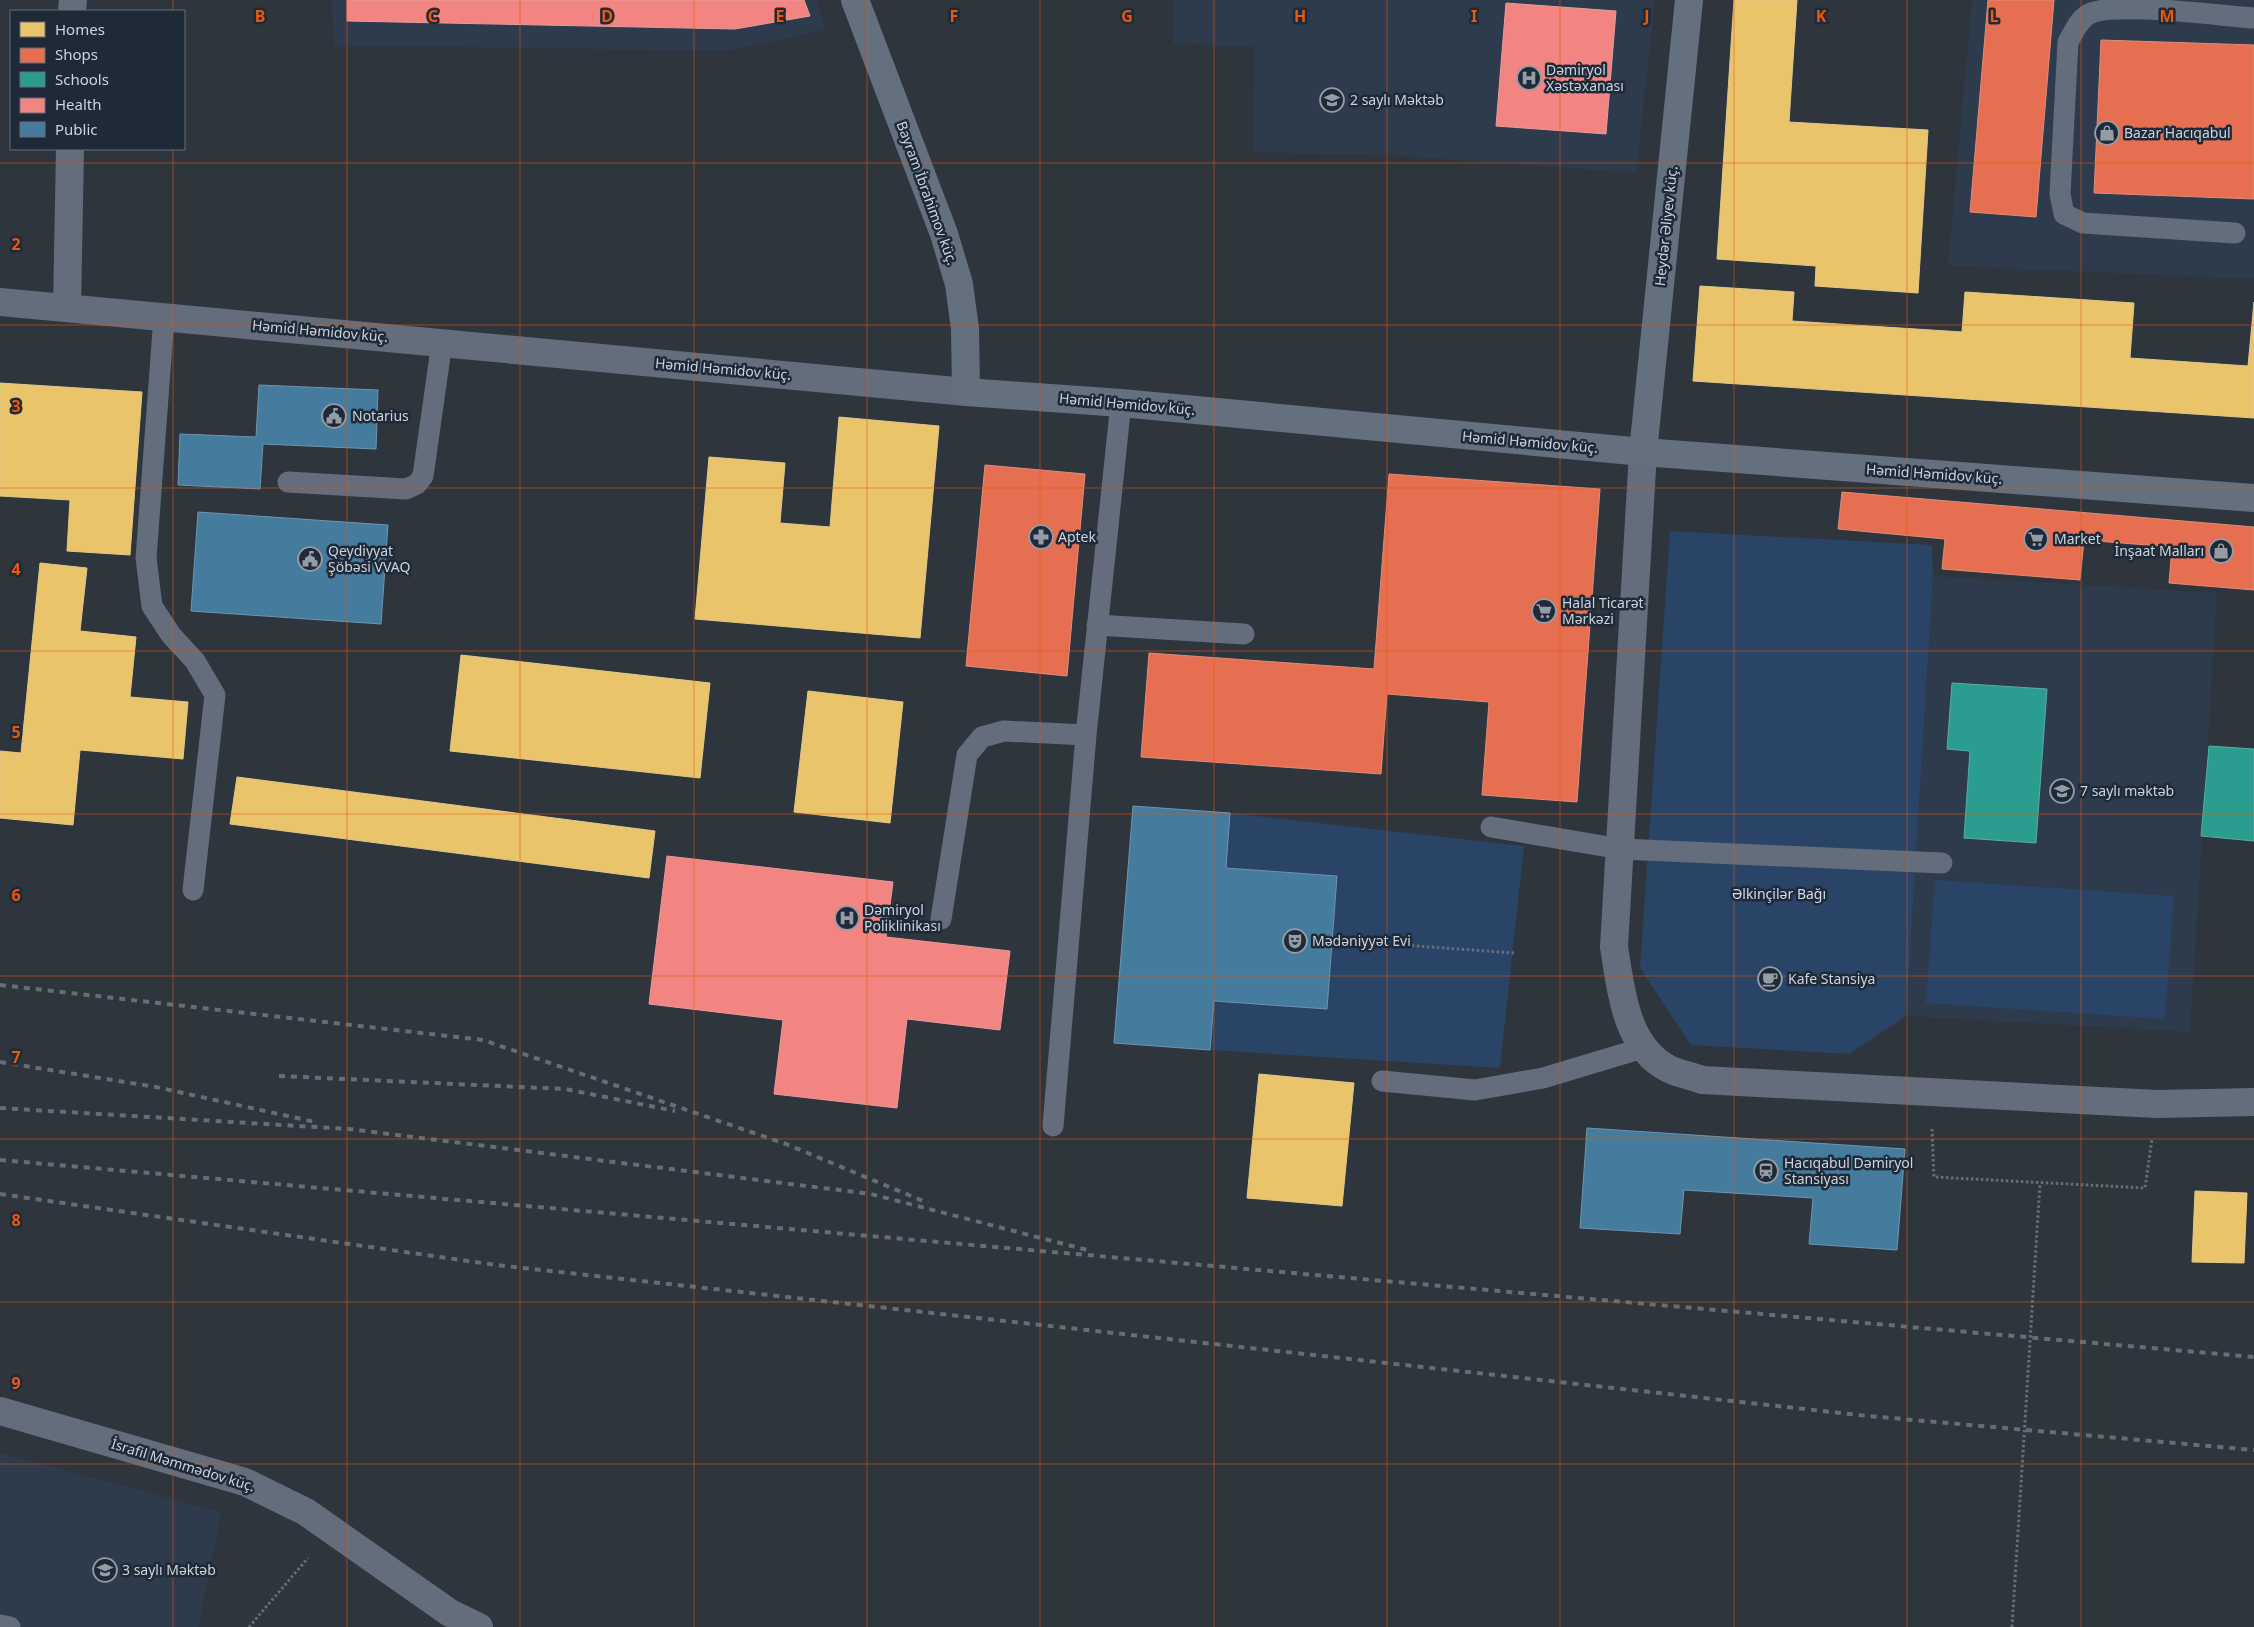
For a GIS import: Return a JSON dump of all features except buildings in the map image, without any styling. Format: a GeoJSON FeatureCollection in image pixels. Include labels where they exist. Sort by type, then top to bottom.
{"type":"FeatureCollection","features":[{"type":"Feature","properties":{"kind":"main road","name":"Bayram İbrahimov küç."},"geometry":{"type":"LineString","coordinates":[[855,0],[944,234],[959,284],[965,329],[966,392]]}},
{"type":"Feature","properties":{"kind":"main road","name":"Heydər Əliyev küç."},"geometry":{"type":"LineString","coordinates":[[1643,452],[1689,0]]}},
{"type":"Feature","properties":{"kind":"main road","name":"Həmid Həmidov küç."},"geometry":{"type":"LineString","coordinates":[[966,392],[1121,403],[1643,452],[2254,498]]}},
{"type":"Feature","properties":{"kind":"street"},"geometry":{"type":"LineString","coordinates":[[67,308],[70,150]]}},
{"type":"Feature","properties":{"kind":"street","name":"Həmid Həmidov küç."},"geometry":{"type":"LineString","coordinates":[[0,302],[966,392]]}},
{"type":"Feature","properties":{"kind":"street"},"geometry":{"type":"LineString","coordinates":[[1643,452],[1614,947],[1630,1023],[1643,1048],[1668,1069],[1702,1080],[2157,1104],[2254,1102]]}},
{"type":"Feature","properties":{"kind":"street","name":"İsrafil Məmmədov küç."},"geometry":{"type":"LineString","coordinates":[[0,1410],[245,1482],[306,1512],[450,1613],[480,1627]]}},
{"type":"Feature","properties":{"kind":"lane"},"geometry":{"type":"LineString","coordinates":[[2235,233],[2083,223],[2064,214],[2060,194],[2068,42],[2077,25],[2089,14],[2113,8],[2254,18]]}},
{"type":"Feature","properties":{"kind":"lane"},"geometry":{"type":"LineString","coordinates":[[164,317],[146,558],[152,606],[171,635],[195,661],[215,695],[193,890]]}},
{"type":"Feature","properties":{"kind":"lane"},"geometry":{"type":"LineString","coordinates":[[288,482],[406,489],[417,484],[423,476],[442,342]]}},
{"type":"Feature","properties":{"kind":"lane"},"geometry":{"type":"LineString","coordinates":[[1053,1126],[1086,735],[1121,403]]}},
{"type":"Feature","properties":{"kind":"lane"},"geometry":{"type":"LineString","coordinates":[[1097,625],[1244,634]]}},
{"type":"Feature","properties":{"kind":"lane"},"geometry":{"type":"LineString","coordinates":[[941,919],[967,755],[982,737],[1004,731],[1086,735]]}},
{"type":"Feature","properties":{"kind":"lane"},"geometry":{"type":"LineString","coordinates":[[1491,827],[1621,849],[1942,863]]}},
{"type":"Feature","properties":{"kind":"lane"},"geometry":{"type":"LineString","coordinates":[[1382,1082],[1475,1090],[1543,1078],[1643,1048]]}},
{"type":"Feature","properties":{"kind":"lane"},"geometry":{"type":"LineString","coordinates":[[0,1625],[10,1627]]}},
{"type":"Feature","properties":{"kind":"path"},"geometry":{"type":"LineString","coordinates":[[1347,941],[1514,953]]}},
{"type":"Feature","properties":{"kind":"path"},"geometry":{"type":"LineString","coordinates":[[1931,1091],[1934,1176],[1944,1177],[2145,1188],[2157,1104]]}},
{"type":"Feature","properties":{"kind":"path"},"geometry":{"type":"LineString","coordinates":[[2012,1627],[2040,1183]]}},
{"type":"Feature","properties":{"kind":"path"},"geometry":{"type":"LineString","coordinates":[[249,1627],[331,1530]]}},
{"type":"Feature","properties":{"kind":"shaded area"},"geometry":{"type":"Polygon","coordinates":[[[332,0],[816,0],[826,30],[725,51],[334,45],[332,0]]]}},
{"type":"Feature","properties":{"kind":"shaded area"},"geometry":{"type":"Polygon","coordinates":[[[1174,0],[1655,0],[1636,173],[1403,156],[1253,152],[1255,47],[1173,43],[1174,0]]]}},
{"type":"Feature","properties":{"kind":"shaded area","name":"Bazar Hacıqabul"},"geometry":{"type":"Polygon","coordinates":[[[1972,0],[2254,0],[2254,279],[1948,266],[1972,0]]]}},
{"type":"Feature","properties":{"kind":"shaded area","name":"7 saylı məktəb"},"geometry":{"type":"Polygon","coordinates":[[[1933,576],[2217,593],[2190,1032],[1906,1016],[1933,576]]]}},
{"type":"Feature","properties":{"kind":"shaded area","name":"3 saylı Məktəb"},"geometry":{"type":"Polygon","coordinates":[[[0,1453],[221,1512],[198,1627],[0,1627],[0,1453]]]}},
{"type":"Feature","properties":{"kind":"green space","name":"Əlkinçilər Bağı"},"geometry":{"type":"Polygon","coordinates":[[[1670,531],[1932,545],[1933,576],[1906,1016],[1849,1054],[1691,1045],[1640,968],[1670,531]]]}},
{"type":"Feature","properties":{"kind":"green space"},"geometry":{"type":"Polygon","coordinates":[[[1230,813],[1524,846],[1500,1068],[1210,1050],[1214,1001],[1327,1009],[1337,876],[1226,868],[1230,813]]]}},
{"type":"Feature","properties":{"kind":"green space"},"geometry":{"type":"Polygon","coordinates":[[[1935,880],[2174,896],[2165,1019],[1926,1003],[1935,880]]]}},
{"type":"Feature","properties":{"kind":"railway"},"geometry":{"type":"LineString","coordinates":[[0,985],[483,1040],[786,1144],[928,1203]]}},
{"type":"Feature","properties":{"kind":"railway"},"geometry":{"type":"LineString","coordinates":[[0,1062],[156,1087],[315,1122]]}},
{"type":"Feature","properties":{"kind":"railway"},"geometry":{"type":"LineString","coordinates":[[279,1076],[565,1089],[675,1111]]}},
{"type":"Feature","properties":{"kind":"railway"},"geometry":{"type":"LineString","coordinates":[[0,1108],[349,1129],[871,1194],[1091,1251]]}},
{"type":"Feature","properties":{"kind":"railway"},"geometry":{"type":"LineString","coordinates":[[0,1160],[2254,1357]]}},
{"type":"Feature","properties":{"kind":"railway"},"geometry":{"type":"LineString","coordinates":[[0,1194],[496,1265],[1868,1416],[2254,1450]]}},
{"type":"Feature","properties":{"kind":"place","name":"Dəmiryol Xəstəxanası"},"geometry":{"type":"Point","coordinates":[1529,78]}},
{"type":"Feature","properties":{"kind":"place","name":"2 saylı Məktəb"},"geometry":{"type":"Point","coordinates":[1332,100]}},
{"type":"Feature","properties":{"kind":"place","name":"Bazar Hacıqabul"},"geometry":{"type":"Point","coordinates":[2107,133]}},
{"type":"Feature","properties":{"kind":"place","name":"Notarius"},"geometry":{"type":"Point","coordinates":[334,416]}},
{"type":"Feature","properties":{"kind":"place","name":"Aptek"},"geometry":{"type":"Point","coordinates":[1041,537]}},
{"type":"Feature","properties":{"kind":"place","name":"Market"},"geometry":{"type":"Point","coordinates":[2036,539]}},
{"type":"Feature","properties":{"kind":"place","name":"İnşaat Malları"},"geometry":{"type":"Point","coordinates":[2221,551]}},
{"type":"Feature","properties":{"kind":"place","name":"Qeydiyyat Şöbəsi VVAQ"},"geometry":{"type":"Point","coordinates":[310,559]}},
{"type":"Feature","properties":{"kind":"place","name":"Halal Ticarət Mərkəzi"},"geometry":{"type":"Point","coordinates":[1544,611]}},
{"type":"Feature","properties":{"kind":"place","name":"7 saylı məktəb"},"geometry":{"type":"Point","coordinates":[2062,791]}},
{"type":"Feature","properties":{"kind":"place","name":"Dəmiryol Poliklinikası"},"geometry":{"type":"Point","coordinates":[847,918]}},
{"type":"Feature","properties":{"kind":"place","name":"Mədəniyyət Evi"},"geometry":{"type":"Point","coordinates":[1295,941]}},
{"type":"Feature","properties":{"kind":"place","name":"Kafe Stansiya"},"geometry":{"type":"Point","coordinates":[1770,979]}},
{"type":"Feature","properties":{"kind":"place","name":"Hacıqabul Dəmiryol Stansiyası"},"geometry":{"type":"Point","coordinates":[1766,1171]}},
{"type":"Feature","properties":{"kind":"place","name":"3 saylı Məktəb"},"geometry":{"type":"Point","coordinates":[105,1570]}}]}
